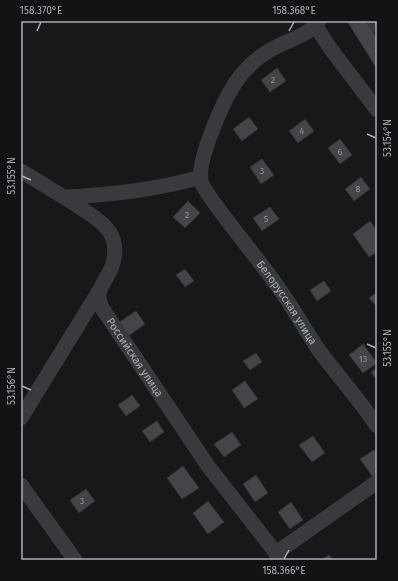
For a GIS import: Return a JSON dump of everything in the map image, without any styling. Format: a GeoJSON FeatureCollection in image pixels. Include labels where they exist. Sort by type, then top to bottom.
{"type":"FeatureCollection","features":[{"type":"Feature","properties":{"kind":"street"},"geometry":{"type":"LineString","coordinates":[[374,21],[377,26]]}},
{"type":"Feature","properties":{"kind":"street"},"geometry":{"type":"LineString","coordinates":[[64,197],[112,194],[155,188],[201,177],[200,168],[214,127],[226,99],[248,66],[276,47],[307,32],[317,23],[330,48],[377,110]]}},
{"type":"Feature","properties":{"kind":"street"},"geometry":{"type":"LineString","coordinates":[[21,171],[98,219],[109,231],[114,243],[115,251],[114,260],[106,279],[21,418]]}},
{"type":"Feature","properties":{"kind":"street","name":"Белорусская улица"},"geometry":{"type":"LineString","coordinates":[[201,177],[201,183],[214,203],[272,278],[318,348],[377,426]]}},
{"type":"Feature","properties":{"kind":"street","name":"Российская улица"},"geometry":{"type":"LineString","coordinates":[[99,291],[98,299],[102,308],[187,435],[208,466],[277,556]]}},
{"type":"Feature","properties":{"kind":"street"},"geometry":{"type":"LineString","coordinates":[[277,556],[377,482]]}},
{"type":"Feature","properties":{"kind":"street"},"geometry":{"type":"LineString","coordinates":[[21,485],[74,560]]}},
{"type":"Feature","properties":{"kind":"building"},"geometry":{"type":"Polygon","coordinates":[[[347,21],[366,21],[377,38],[377,69],[347,21]]]}},
{"type":"Feature","properties":{"kind":"building"},"geometry":{"type":"Polygon","coordinates":[[[277,68],[286,81],[270,92],[261,80],[277,68]]]}},
{"type":"Feature","properties":{"kind":"building"},"geometry":{"type":"Polygon","coordinates":[[[249,117],[258,129],[242,141],[233,129],[249,117]]]}},
{"type":"Feature","properties":{"kind":"building"},"geometry":{"type":"Polygon","coordinates":[[[305,119],[314,131],[298,143],[289,131],[305,119]]]}},
{"type":"Feature","properties":{"kind":"building"},"geometry":{"type":"Polygon","coordinates":[[[340,139],[352,155],[340,164],[328,148],[340,139]]]}},
{"type":"Feature","properties":{"kind":"building"},"geometry":{"type":"Polygon","coordinates":[[[262,159],[274,175],[261,184],[250,167],[262,159]]]}},
{"type":"Feature","properties":{"kind":"building"},"geometry":{"type":"Polygon","coordinates":[[[361,177],[370,189],[354,201],[345,189],[361,177]]]}},
{"type":"Feature","properties":{"kind":"building"},"geometry":{"type":"Polygon","coordinates":[[[188,201],[200,213],[185,228],[173,217],[188,201]]]}},
{"type":"Feature","properties":{"kind":"building"},"geometry":{"type":"Polygon","coordinates":[[[270,207],[279,219],[262,231],[253,218],[270,207]]]}},
{"type":"Feature","properties":{"kind":"building"},"geometry":{"type":"Polygon","coordinates":[[[370,221],[377,231],[377,252],[369,257],[353,234],[370,221]]]}},
{"type":"Feature","properties":{"kind":"building"},"geometry":{"type":"Polygon","coordinates":[[[185,269],[194,281],[185,287],[176,275],[185,269]]]}},
{"type":"Feature","properties":{"kind":"building"},"geometry":{"type":"Polygon","coordinates":[[[324,281],[331,291],[317,301],[310,290],[324,281]]]}},
{"type":"Feature","properties":{"kind":"building"},"geometry":{"type":"Polygon","coordinates":[[[377,292],[377,307],[369,298],[377,292]]]}},
{"type":"Feature","properties":{"kind":"building"},"geometry":{"type":"Polygon","coordinates":[[[136,311],[145,324],[127,337],[118,323],[136,311]]]}},
{"type":"Feature","properties":{"kind":"building"},"geometry":{"type":"Polygon","coordinates":[[[363,344],[377,363],[363,373],[349,355],[363,344]]]}},
{"type":"Feature","properties":{"kind":"building"},"geometry":{"type":"Polygon","coordinates":[[[256,353],[262,362],[250,370],[243,361],[256,353]]]}},
{"type":"Feature","properties":{"kind":"building"},"geometry":{"type":"Polygon","coordinates":[[[377,368],[377,380],[371,372],[377,368]]]}},
{"type":"Feature","properties":{"kind":"building"},"geometry":{"type":"Polygon","coordinates":[[[245,381],[258,399],[244,408],[232,390],[245,381]]]}},
{"type":"Feature","properties":{"kind":"building"},"geometry":{"type":"Polygon","coordinates":[[[132,395],[140,406],[126,416],[118,405],[132,395]]]}},
{"type":"Feature","properties":{"kind":"building"},"geometry":{"type":"Polygon","coordinates":[[[157,421],[164,432],[150,442],[142,431],[157,421]]]}},
{"type":"Feature","properties":{"kind":"building"},"geometry":{"type":"Polygon","coordinates":[[[232,432],[241,445],[224,457],[214,444],[232,432]]]}},
{"type":"Feature","properties":{"kind":"building"},"geometry":{"type":"Polygon","coordinates":[[[313,436],[325,453],[312,462],[299,445],[313,436]]]}},
{"type":"Feature","properties":{"kind":"building"},"geometry":{"type":"Polygon","coordinates":[[[374,450],[377,455],[377,474],[373,477],[360,459],[374,450]]]}},
{"type":"Feature","properties":{"kind":"building"},"geometry":{"type":"Polygon","coordinates":[[[183,466],[199,488],[182,499],[167,478],[183,466]]]}},
{"type":"Feature","properties":{"kind":"building"},"geometry":{"type":"Polygon","coordinates":[[[256,475],[268,493],[255,502],[243,484],[256,475]]]}},
{"type":"Feature","properties":{"kind":"building"},"geometry":{"type":"Polygon","coordinates":[[[86,489],[95,501],[79,513],[70,500],[86,489]]]}},
{"type":"Feature","properties":{"kind":"building"},"geometry":{"type":"Polygon","coordinates":[[[208,501],[224,522],[208,534],[193,513],[208,501]]]}},
{"type":"Feature","properties":{"kind":"building"},"geometry":{"type":"Polygon","coordinates":[[[291,502],[303,520],[290,529],[278,512],[291,502]]]}},
{"type":"Feature","properties":{"kind":"building"},"geometry":{"type":"Polygon","coordinates":[[[329,555],[333,560],[321,560],[329,555]]]}}]}
